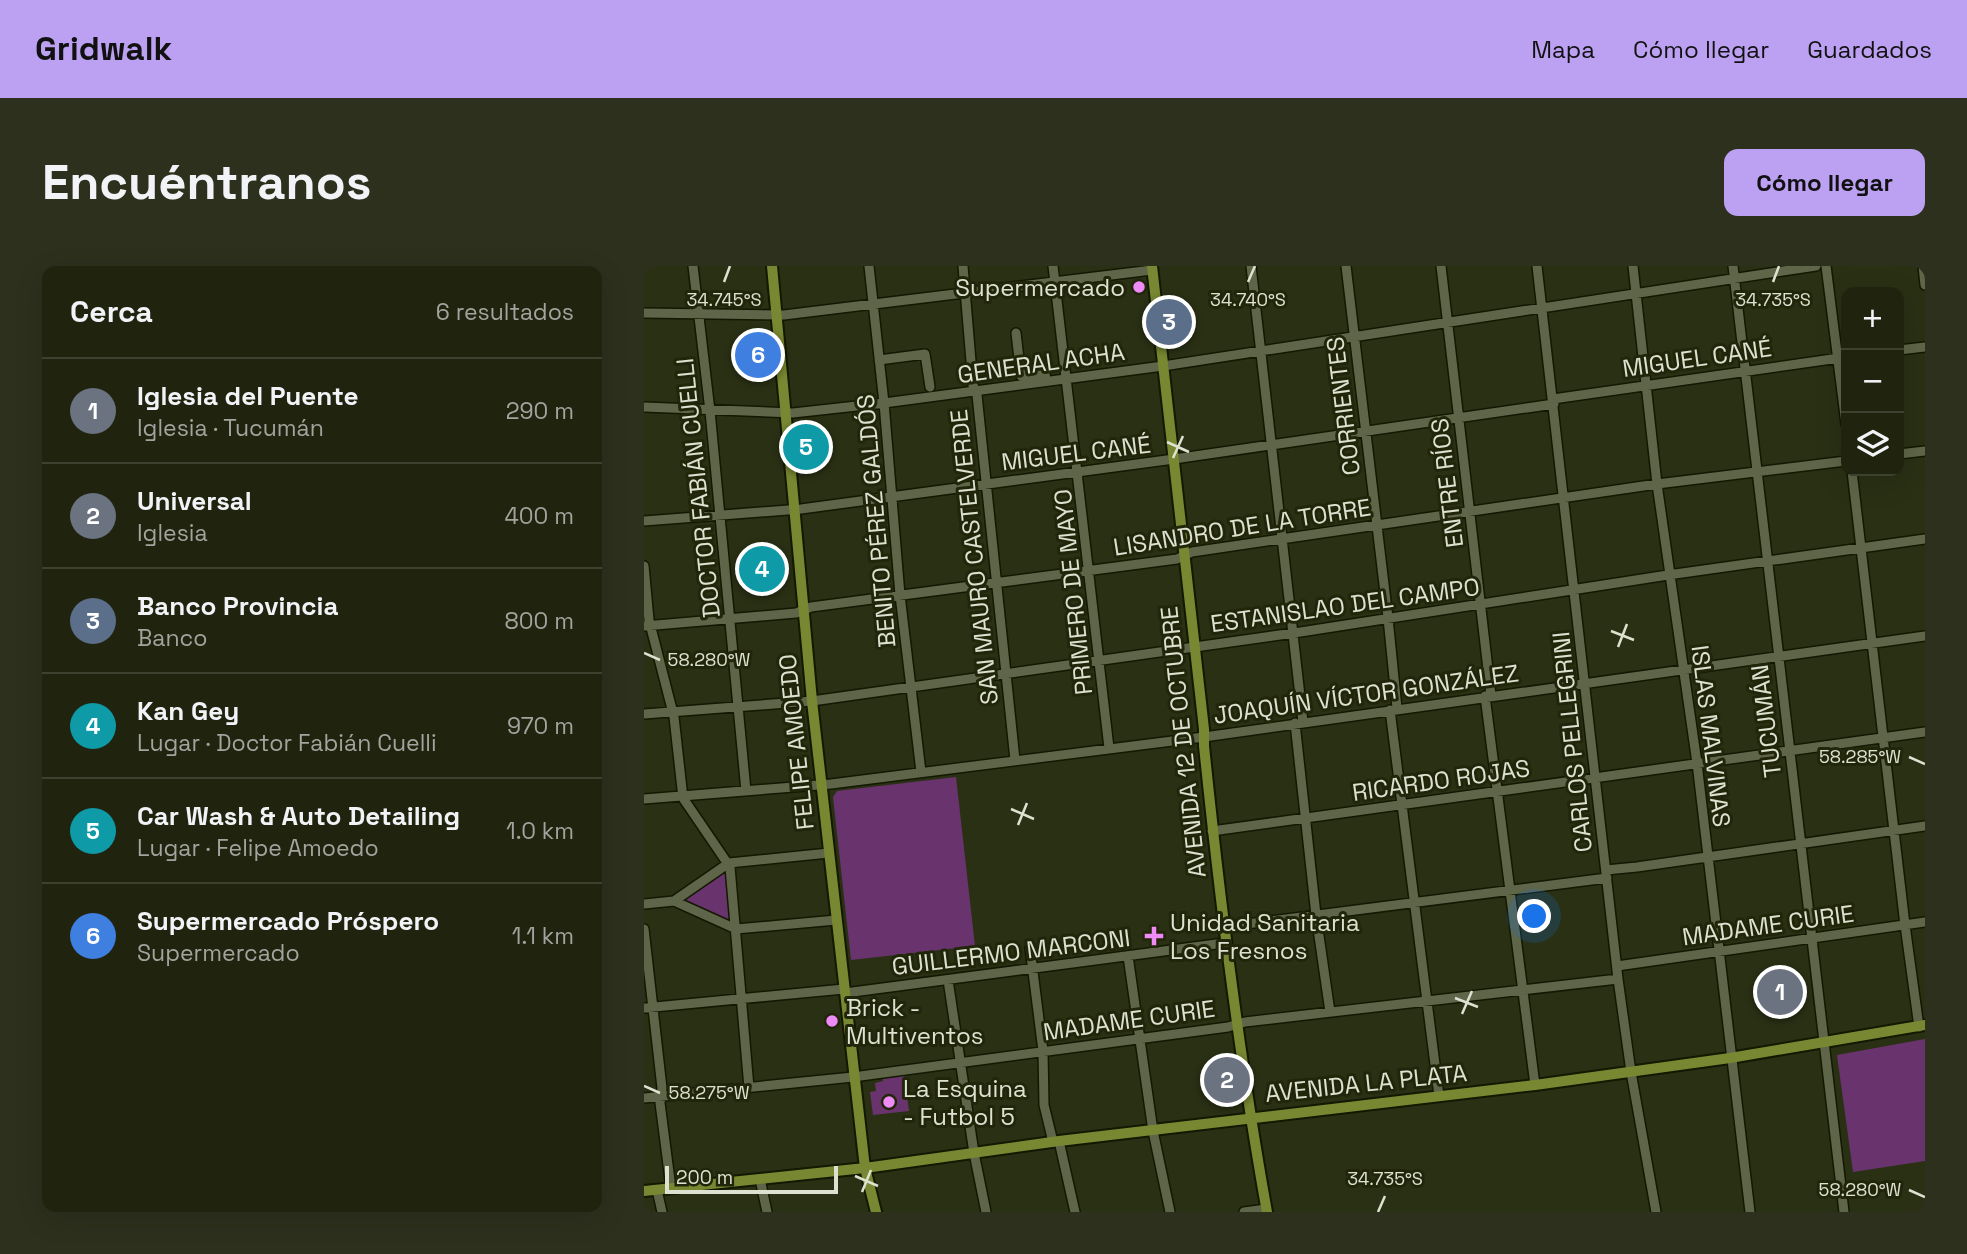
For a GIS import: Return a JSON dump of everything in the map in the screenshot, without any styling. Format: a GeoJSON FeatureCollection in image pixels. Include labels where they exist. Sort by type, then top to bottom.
{"type":"FeatureCollection","features":[{"type":"Feature","properties":{"kind":"main road","name":"FELIPE AMOEDO"},"geometry":{"type":"LineString","coordinates":[[772,266],[812,701],[853,1077],[865,1168],[876,1212]]}},
{"type":"Feature","properties":{"kind":"main road","name":"AVENIDA 12 DE OCTUBRE"},"geometry":{"type":"LineString","coordinates":[[1152,268],[1195,647],[1224,943],[1267,1210]]}},
{"type":"Feature","properties":{"kind":"main road","name":"AVENIDA LA PLATA"},"geometry":{"type":"LineString","coordinates":[[644,1191],[865,1168],[1250,1117],[1535,1085],[1730,1058],[1922,1026]]}},
{"type":"Feature","properties":{"kind":"street","name":"DOCTOR FABIÁN CUELLI"},"geometry":{"type":"LineString","coordinates":[[693,266],[731,619],[746,791]]}},
{"type":"Feature","properties":{"kind":"street","name":"BENITO PÉREZ GALDÓS"},"geometry":{"type":"LineString","coordinates":[[869,266],[921,772]]}},
{"type":"Feature","properties":{"kind":"street","name":"SAN MAURO CASTELVERDE"},"geometry":{"type":"LineString","coordinates":[[963,266],[1015,760]]}},
{"type":"Feature","properties":{"kind":"street","name":"PRIMERO DE MAYO"},"geometry":{"type":"LineString","coordinates":[[1053,266],[1109,748]]}},
{"type":"Feature","properties":{"kind":"street"},"geometry":{"type":"LineString","coordinates":[[1251,266],[1294,633],[1306,818],[1330,1012]]}},
{"type":"Feature","properties":{"kind":"street","name":"CORRIENTES"},"geometry":{"type":"LineString","coordinates":[[1346,266],[1388,618],[1401,805],[1439,1096]]}},
{"type":"Feature","properties":{"kind":"street","name":"ENTRE RÍOS"},"geometry":{"type":"LineString","coordinates":[[1441,266],[1480,604],[1497,792],[1535,1085]]}},
{"type":"Feature","properties":{"kind":"street","name":"CARLOS PELLEGRINI"},"geometry":{"type":"LineString","coordinates":[[1537,266],[1618,979],[1631,1072],[1656,1212]]}},
{"type":"Feature","properties":{"kind":"street","name":"ISLAS MALVINAS"},"geometry":{"type":"LineString","coordinates":[[1633,266],[1668,575],[1697,763],[1750,1212]]}},
{"type":"Feature","properties":{"kind":"street","name":"TUCUMÁN"},"geometry":{"type":"LineString","coordinates":[[1732,266],[1844,1212]]}},
{"type":"Feature","properties":{"kind":"street","name":"GENERAL ACHA"},"geometry":{"type":"LineString","coordinates":[[644,407],[786,413],[884,403],[1163,366],[1815,266]]}},
{"type":"Feature","properties":{"kind":"street"},"geometry":{"type":"LineString","coordinates":[[1826,266],[1841,351]]}},
{"type":"Feature","properties":{"kind":"street"},"geometry":{"type":"LineString","coordinates":[[1923,266],[1925,285]]}},
{"type":"Feature","properties":{"kind":"street"},"geometry":{"type":"LineString","coordinates":[[644,313],[777,315],[1152,268]]}},
{"type":"Feature","properties":{"kind":"street"},"geometry":{"type":"LineString","coordinates":[[1016,333],[1021,376],[1045,373],[1046,381]]}},
{"type":"Feature","properties":{"kind":"street"},"geometry":{"type":"LineString","coordinates":[[1904,349],[1925,347]]}},
{"type":"Feature","properties":{"kind":"street"},"geometry":{"type":"LineString","coordinates":[[879,360],[925,355],[930,387]]}},
{"type":"Feature","properties":{"kind":"street","name":"MIGUEL CANÉ"},"geometry":{"type":"LineString","coordinates":[[644,521],[794,509],[1174,459],[1841,357]]}},
{"type":"Feature","properties":{"kind":"street"},"geometry":{"type":"LineString","coordinates":[[1904,453],[1925,451]]}},
{"type":"Feature","properties":{"kind":"street","name":"LISANDRO DE LA TORRE"},"geometry":{"type":"LineString","coordinates":[[647,626],[796,613],[901,595],[1177,559],[1192,552],[1563,497],[1841,462]]}},
{"type":"Feature","properties":{"kind":"street"},"geometry":{"type":"LineString","coordinates":[[1853,476],[1905,925],[1922,1026]]}},
{"type":"Feature","properties":{"kind":"street","name":"ESTANISLAO DEL CAMPO"},"geometry":{"type":"LineString","coordinates":[[644,714],[812,701],[1294,633],[1768,560],[1925,539]]}},
{"type":"Feature","properties":{"kind":"street"},"geometry":{"type":"LineString","coordinates":[[644,566],[647,626],[673,712],[682,796],[729,863],[748,1088]]}},
{"type":"Feature","properties":{"kind":"street","name":"JOAQUÍN VÍCTOR GONZÁLEZ"},"geometry":{"type":"LineString","coordinates":[[644,799],[821,785],[1204,737],[1925,636]]}},
{"type":"Feature","properties":{"kind":"street","name":"RICARDO ROJAS"},"geometry":{"type":"LineString","coordinates":[[1212,831],[1925,732]]}},
{"type":"Feature","properties":{"kind":"street"},"geometry":{"type":"LineString","coordinates":[[1223,927],[1511,890],[1707,856],[1925,827]]}},
{"type":"Feature","properties":{"kind":"street"},"geometry":{"type":"LineString","coordinates":[[644,904],[674,901],[729,863],[829,853]]}},
{"type":"Feature","properties":{"kind":"street"},"geometry":{"type":"LineString","coordinates":[[674,901],[736,929],[836,920]]}},
{"type":"Feature","properties":{"kind":"street","name":"MADAME CURIE"},"geometry":{"type":"LineString","coordinates":[[1617,966],[1925,922]]}},
{"type":"Feature","properties":{"kind":"street"},"geometry":{"type":"LineString","coordinates":[[644,929],[649,1007],[662,1087],[671,1188]]}},
{"type":"Feature","properties":{"kind":"street","name":"GUILLERMO MARCONI"},"geometry":{"type":"LineString","coordinates":[[649,1007],[948,980],[1224,943]]}},
{"type":"Feature","properties":{"kind":"street"},"geometry":{"type":"LineString","coordinates":[[1030,948],[1043,1051],[1044,1105],[1075,1212]]}},
{"type":"Feature","properties":{"kind":"street"},"geometry":{"type":"LineString","coordinates":[[1128,956],[1153,1131],[1170,1212]]}},
{"type":"Feature","properties":{"kind":"street","name":"MADAME CURIE"},"geometry":{"type":"LineString","coordinates":[[644,1098],[853,1077],[1236,1024],[1618,979]]}},
{"type":"Feature","properties":{"kind":"street"},"geometry":{"type":"LineString","coordinates":[[948,980],[974,1153],[986,1212]]}},
{"type":"Feature","properties":{"kind":"street"},"geometry":{"type":"LineString","coordinates":[[760,1179],[767,1212]]}},
{"type":"Feature","properties":{"kind":"street"},"geometry":{"type":"LineString","coordinates":[[657,1190],[662,1212]]}},
{"type":"Feature","properties":{"kind":"street"},"geometry":{"type":"LineString","coordinates":[[1244,1212],[1267,1210]]}},
{"type":"Feature","properties":{"kind":"shaded area"},"geometry":{"type":"Polygon","coordinates":[[[956,777],[975,946],[851,960],[833,797],[837,791],[956,777]]]}},
{"type":"Feature","properties":{"kind":"shaded area"},"geometry":{"type":"Polygon","coordinates":[[[727,869],[732,924],[682,901],[727,869]]]}},
{"type":"Feature","properties":{"kind":"shaded area"},"geometry":{"type":"Polygon","coordinates":[[[1925,1039],[1925,1161],[1853,1172],[1837,1055],[1925,1039]]]}},
{"type":"Feature","properties":{"kind":"shaded area","name":"La Esquina - Futbol 5"},"geometry":{"type":"Polygon","coordinates":[[[904,1075],[909,1111],[873,1115],[870,1092],[876,1091],[875,1083],[883,1081],[883,1078],[904,1075]]]}},
{"type":"Feature","properties":{"kind":"place","name":"Supermercado"},"geometry":{"type":"Point","coordinates":[1139,287]}},
{"type":"Feature","properties":{"kind":"place","name":"Banco Provincia"},"geometry":{"type":"Point","coordinates":[1169,322]}},
{"type":"Feature","properties":{"kind":"place","name":"Supermercado Próspero"},"geometry":{"type":"Point","coordinates":[758,355]}},
{"type":"Feature","properties":{"kind":"place","name":"Car Wash & Auto Detailing"},"geometry":{"type":"Point","coordinates":[806,447]}},
{"type":"Feature","properties":{"kind":"place","name":"Kan Gey"},"geometry":{"type":"Point","coordinates":[762,569]}},
{"type":"Feature","properties":{"kind":"place","name":"Unidad Sanitaria Los Fresnos"},"geometry":{"type":"Point","coordinates":[1154,936]}},
{"type":"Feature","properties":{"kind":"place","name":"Iglesia del Puente"},"geometry":{"type":"Point","coordinates":[1780,992]}},
{"type":"Feature","properties":{"kind":"place","name":"Brick - Multiventos"},"geometry":{"type":"Point","coordinates":[832,1021]}},
{"type":"Feature","properties":{"kind":"place","name":"Universal"},"geometry":{"type":"Point","coordinates":[1227,1080]}},
{"type":"Feature","properties":{"kind":"place","name":"La Esquina - Futbol 5"},"geometry":{"type":"Point","coordinates":[889,1102]}}]}
